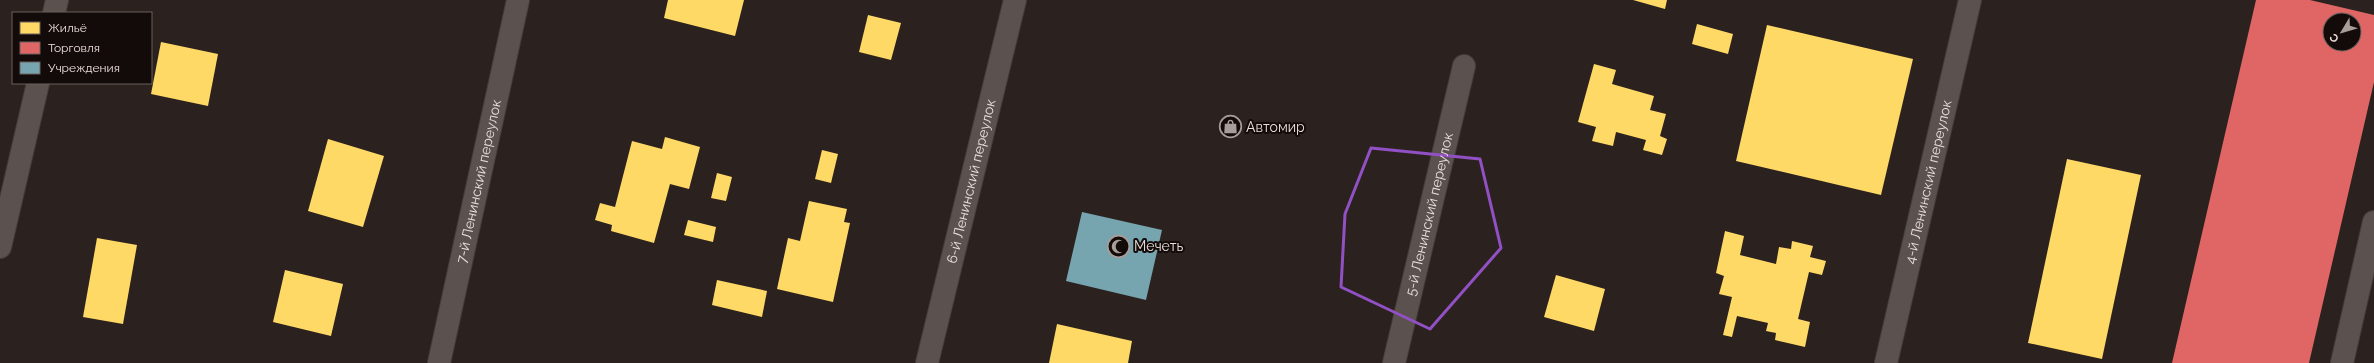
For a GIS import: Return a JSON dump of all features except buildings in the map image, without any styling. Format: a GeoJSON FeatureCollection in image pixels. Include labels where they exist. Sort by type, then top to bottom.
{"type":"FeatureCollection","features":[{"type":"Feature","properties":{"kind":"street"},"geometry":{"type":"LineString","coordinates":[[54,12],[57,0]]}},
{"type":"Feature","properties":{"kind":"street","name":"7-й Ленинский переулок"},"geometry":{"type":"LineString","coordinates":[[439,363],[518,0]]}},
{"type":"Feature","properties":{"kind":"street","name":"6-й Ленинский переулок"},"geometry":{"type":"LineString","coordinates":[[928,363],[1015,0]]}},
{"type":"Feature","properties":{"kind":"street","name":"4-й Ленинский переулок"},"geometry":{"type":"LineString","coordinates":[[1886,363],[1970,0]]}},
{"type":"Feature","properties":{"kind":"street","name":"5-й Ленинский переулок"},"geometry":{"type":"LineString","coordinates":[[1394,363],[1464,66]]}},
{"type":"Feature","properties":{"kind":"street"},"geometry":{"type":"LineString","coordinates":[[0,247],[38,84]]}},
{"type":"Feature","properties":{"kind":"street"},"geometry":{"type":"LineString","coordinates":[[2342,363],[2374,222]]}},
{"type":"Feature","properties":{"kind":"highlighted area"},"geometry":{"type":"Polygon","coordinates":[[[1371,148],[1480,159],[1501,248],[1430,329],[1341,287],[1345,214],[1371,148]]]}},
{"type":"Feature","properties":{"kind":"place","name":"Автомир"},"geometry":{"type":"Point","coordinates":[1231,127]}},
{"type":"Feature","properties":{"kind":"place","name":"Мечеть"},"geometry":{"type":"Point","coordinates":[1119,246]}}]}
